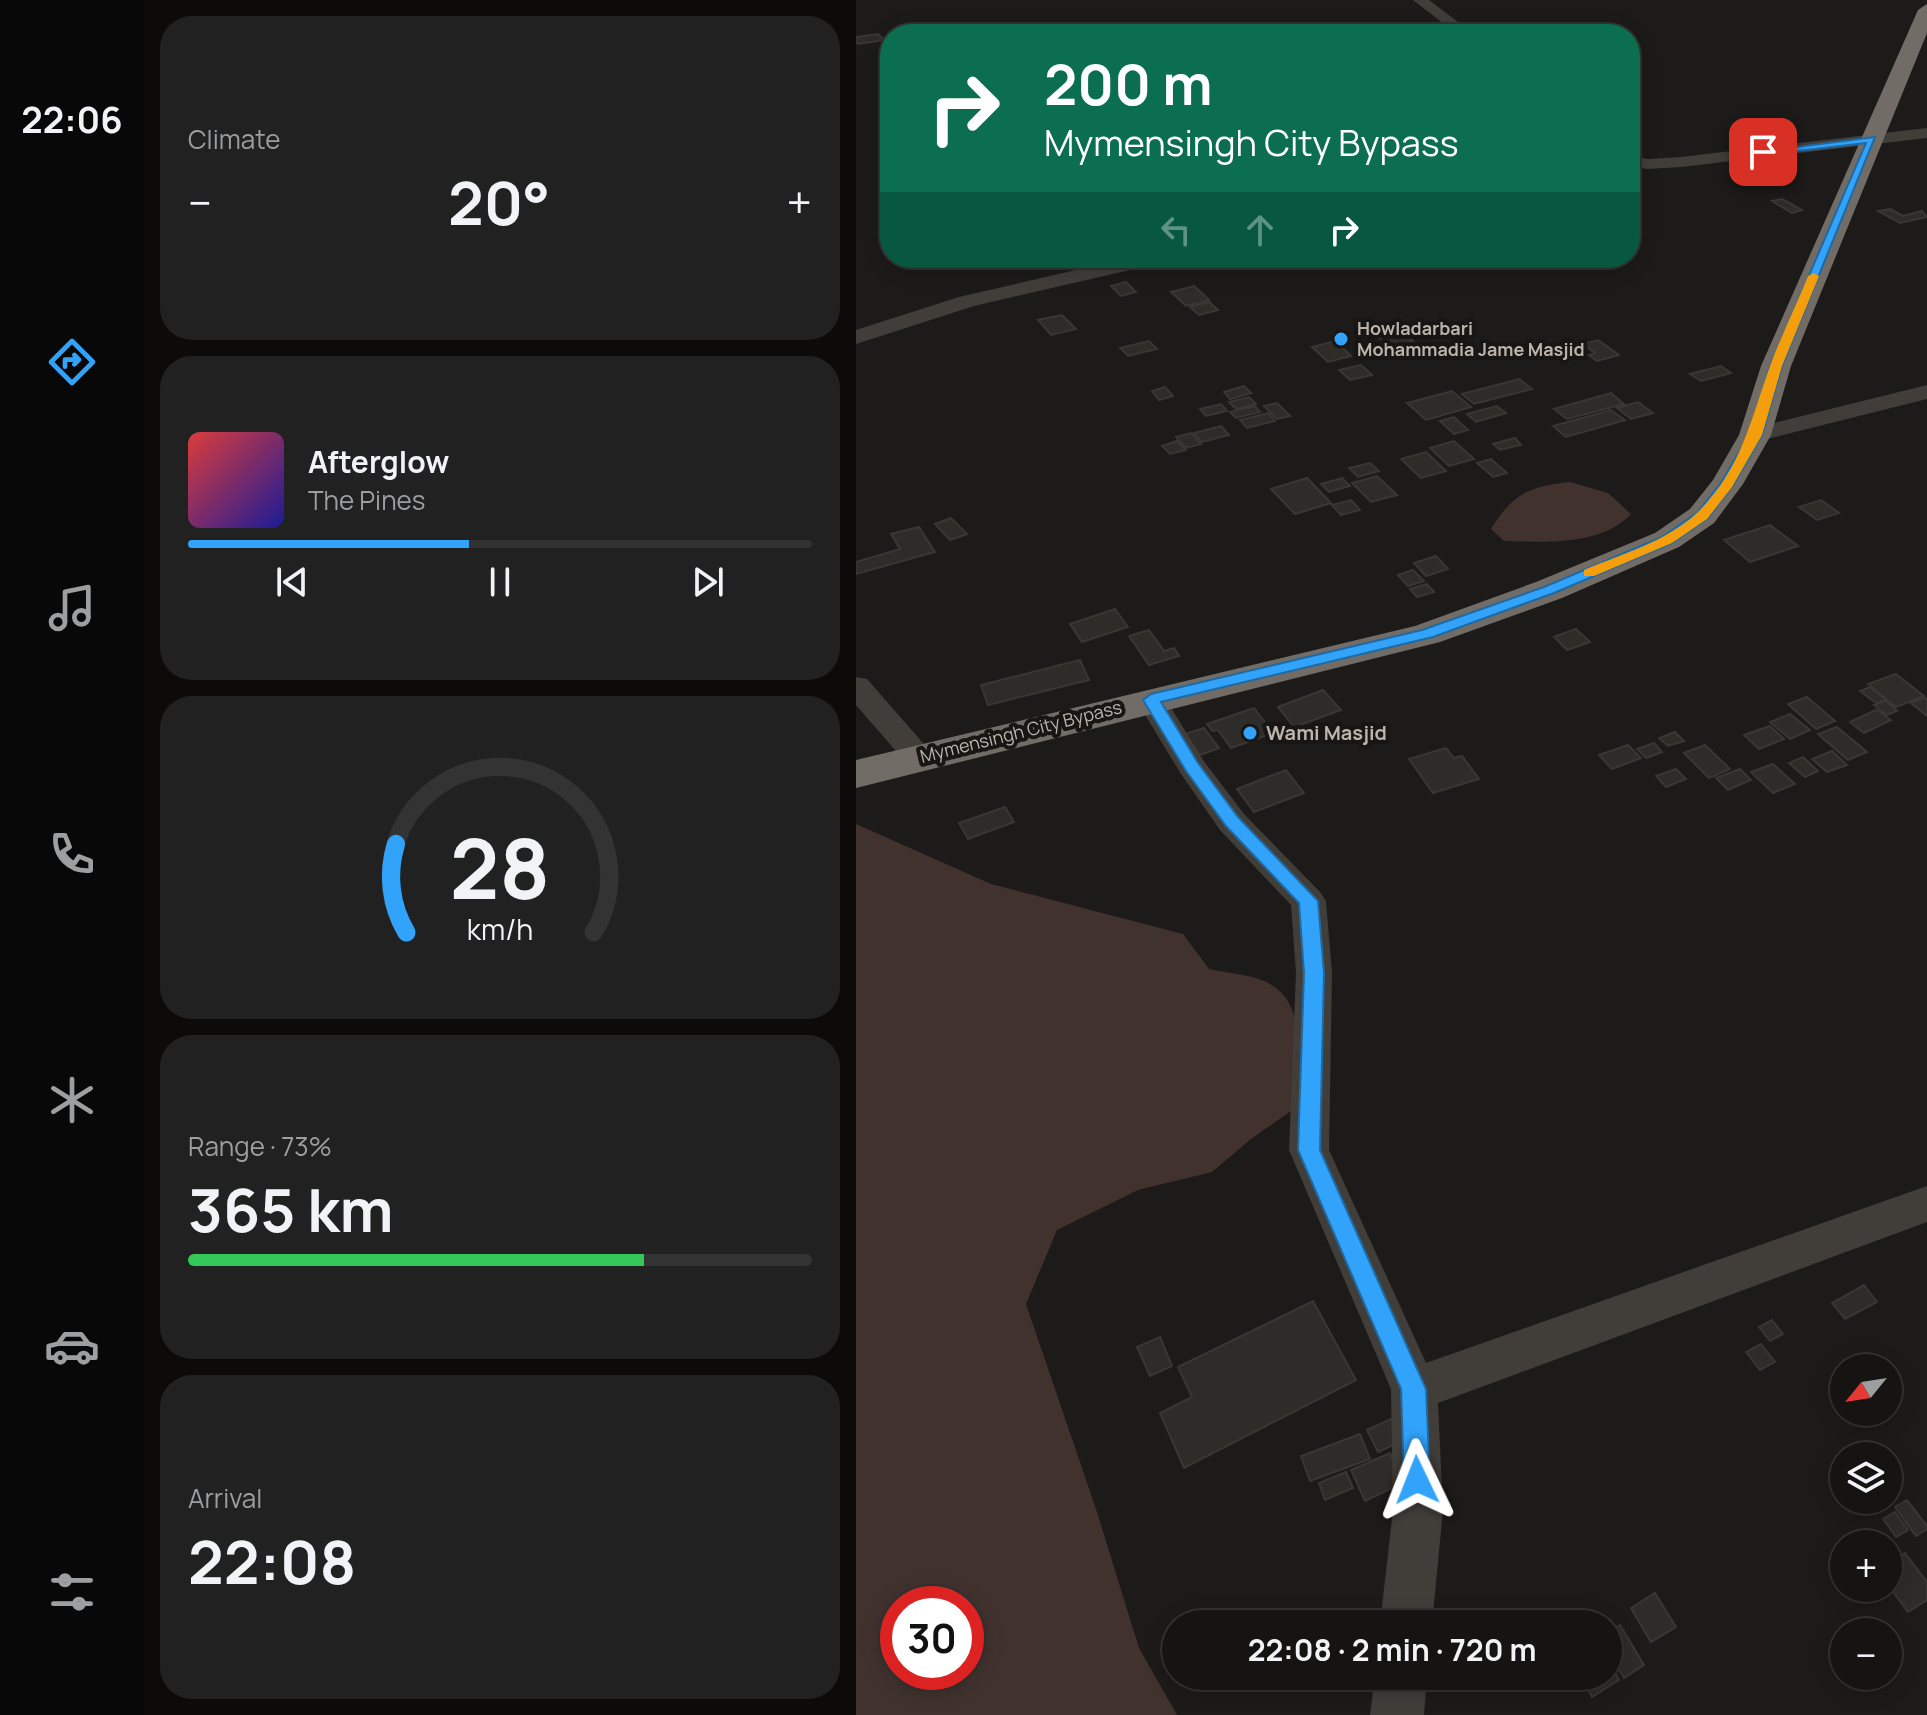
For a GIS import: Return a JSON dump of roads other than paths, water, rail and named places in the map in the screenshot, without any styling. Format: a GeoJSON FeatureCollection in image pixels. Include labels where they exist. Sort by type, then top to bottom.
{"type":"FeatureCollection","features":[{"type":"Feature","properties":{"kind":"highway","name":"Mymensingh City Bypass"},"geometry":{"type":"LineString","coordinates":[[856,774],[1427,634],[1549,590],[1667,540],[1702,516],[1727,484],[1755,435],[1776,366],[1927,10]]}},
{"type":"Feature","properties":{"kind":"street"},"geometry":{"type":"LineString","coordinates":[[1420,0],[1453,24]]}},
{"type":"Feature","properties":{"kind":"street"},"geometry":{"type":"LineString","coordinates":[[1640,163],[1681,162],[1927,133]]}},
{"type":"Feature","properties":{"kind":"street"},"geometry":{"type":"LineString","coordinates":[[856,337],[911,315],[1001,291],[1109,268]]}},
{"type":"Feature","properties":{"kind":"street"},"geometry":{"type":"LineString","coordinates":[[1755,435],[1927,392]]}},
{"type":"Feature","properties":{"kind":"street"},"geometry":{"type":"LineString","coordinates":[[856,686],[919,758]]}},
{"type":"Feature","properties":{"kind":"street"},"geometry":{"type":"LineString","coordinates":[[1151,700],[1192,767],[1232,822],[1308,901],[1314,973],[1309,1150],[1414,1389],[1418,1510],[1407,1610]]}},
{"type":"Feature","properties":{"kind":"street"},"geometry":{"type":"LineString","coordinates":[[1414,1389],[1927,1204]]}},
{"type":"Feature","properties":{"kind":"street"},"geometry":{"type":"LineString","coordinates":[[1397,1715],[1400,1690]]}},
{"type":"Feature","properties":{"kind":"place","name":"Howladarbari Mohammadia Jame Masjid"},"geometry":{"type":"Point","coordinates":[1341,339]}},
{"type":"Feature","properties":{"kind":"place","name":"Wami Masjid"},"geometry":{"type":"Point","coordinates":[1250,733]}}]}
